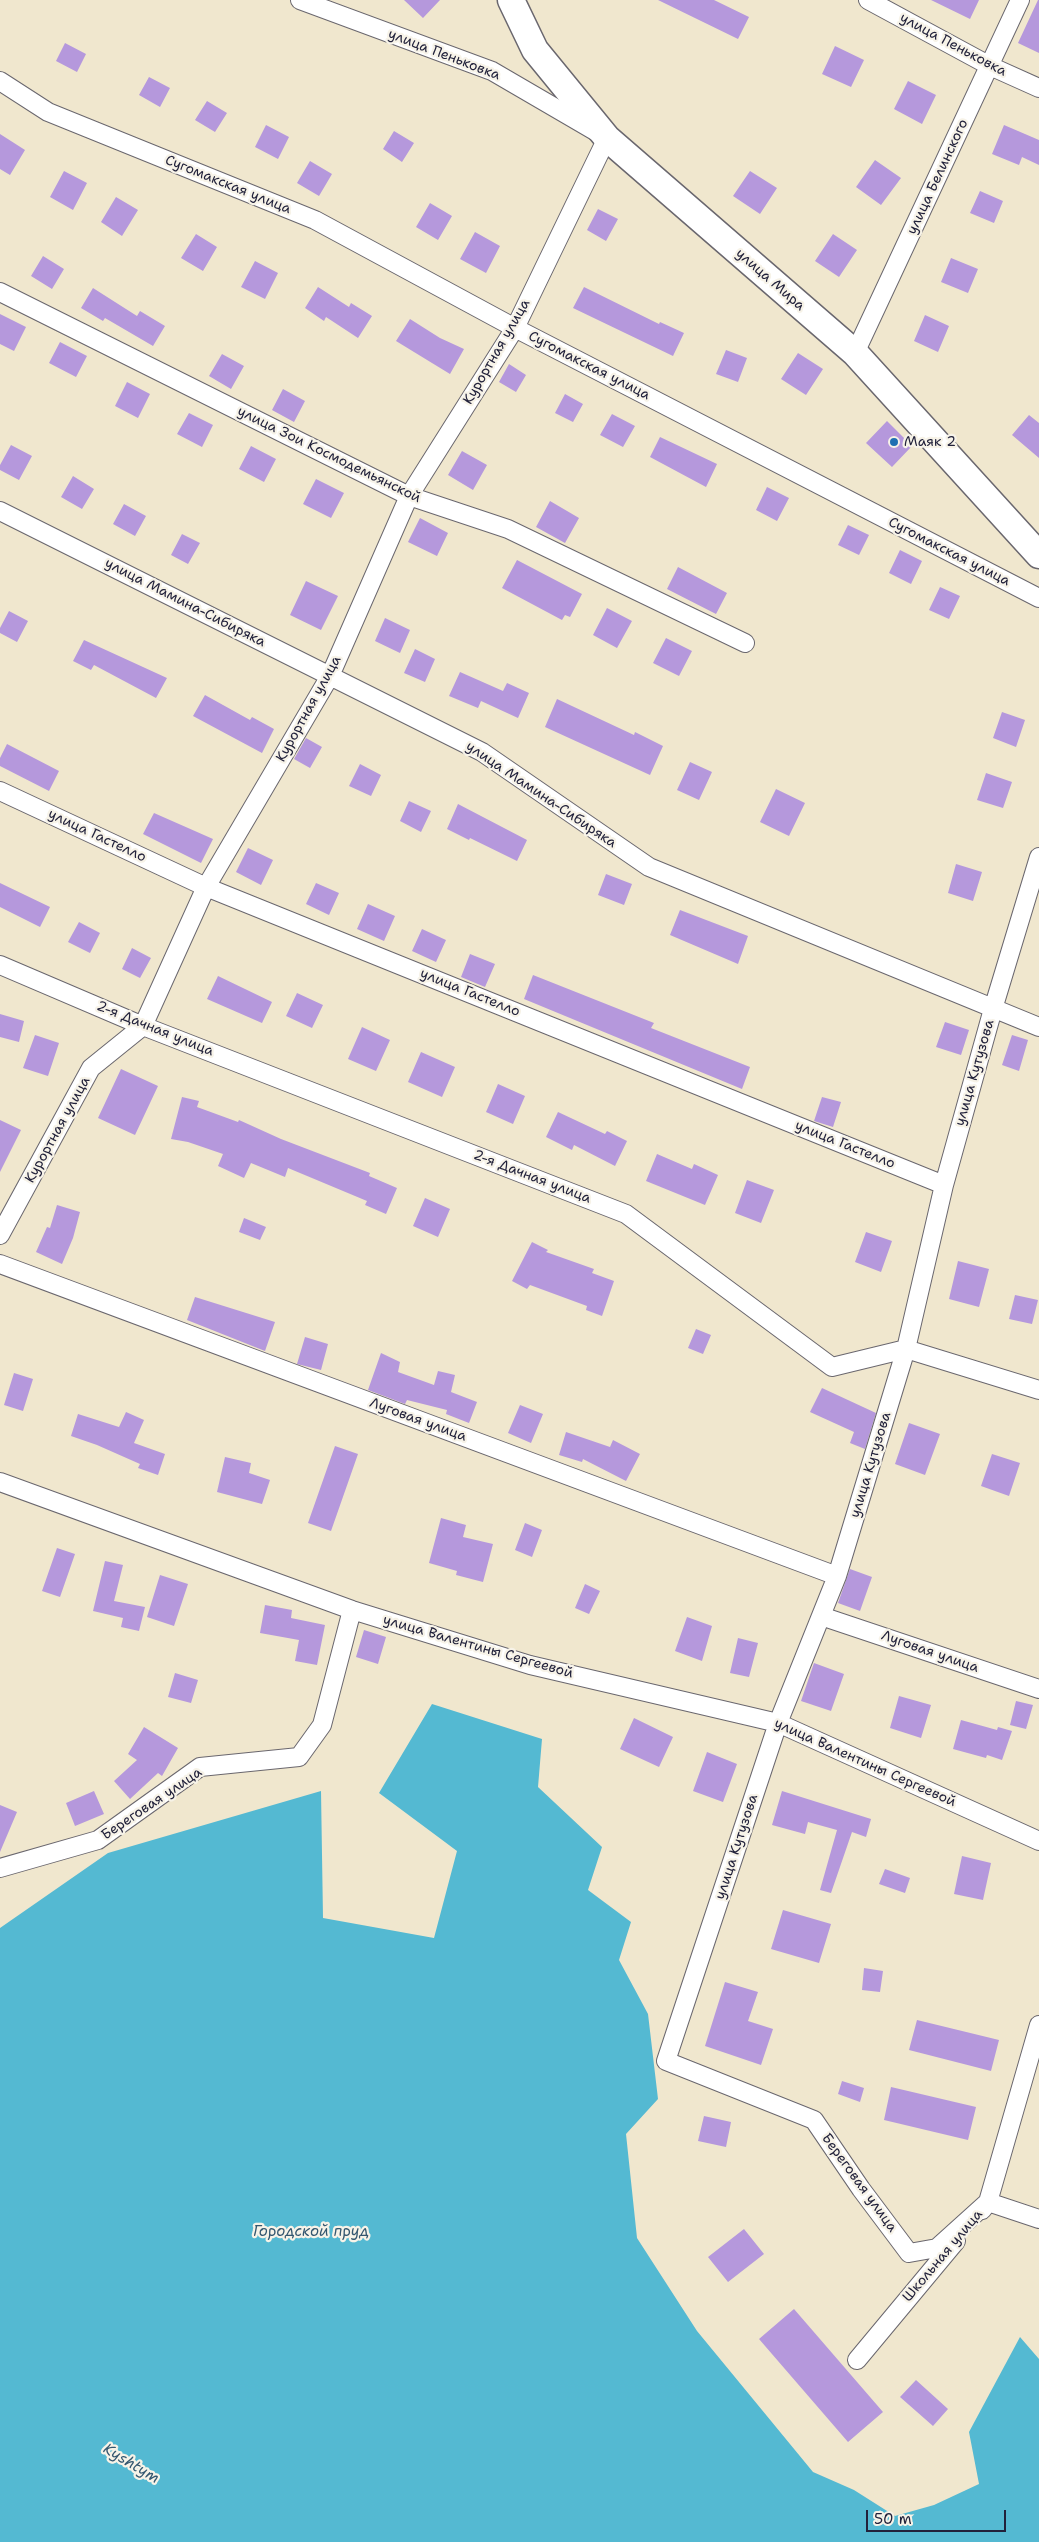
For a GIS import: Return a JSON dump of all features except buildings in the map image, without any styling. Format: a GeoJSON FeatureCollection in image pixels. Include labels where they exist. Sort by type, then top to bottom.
{"type":"FeatureCollection","features":[{"type":"Feature","properties":{"kind":"main road","name":"улица Мира"},"geometry":{"type":"LineString","coordinates":[[511,0],[535,50],[607,138],[855,354],[1039,555]]}},
{"type":"Feature","properties":{"kind":"street","name":"улица Пеньковка"},"geometry":{"type":"LineString","coordinates":[[300,0],[492,71],[607,138]]}},
{"type":"Feature","properties":{"kind":"street","name":"улица Пеньковка"},"geometry":{"type":"LineString","coordinates":[[868,0],[990,66],[1039,88]]}},
{"type":"Feature","properties":{"kind":"street","name":"улица Белинского"},"geometry":{"type":"LineString","coordinates":[[855,354],[1020,0]]}},
{"type":"Feature","properties":{"kind":"street","name":"Сугомакская улица"},"geometry":{"type":"LineString","coordinates":[[0,81],[48,112],[315,220],[515,328],[1039,598]]}},
{"type":"Feature","properties":{"kind":"street","name":"Курортная улица"},"geometry":{"type":"LineString","coordinates":[[0,1235],[91,1068],[143,1026],[206,887],[330,676],[409,496],[515,328],[607,138]]}},
{"type":"Feature","properties":{"kind":"street","name":"улица Зои Космодемьянской"},"geometry":{"type":"LineString","coordinates":[[0,292],[409,496],[508,529],[745,643]]}},
{"type":"Feature","properties":{"kind":"street","name":"улица Мамина-Сибиряка"},"geometry":{"type":"LineString","coordinates":[[0,510],[482,752],[649,867],[993,1009],[1039,1026]]}},
{"type":"Feature","properties":{"kind":"street","name":"улица Гастелло"},"geometry":{"type":"LineString","coordinates":[[0,791],[206,887],[944,1185]]}},
{"type":"Feature","properties":{"kind":"street","name":"улица Кутузова"},"geometry":{"type":"LineString","coordinates":[[666,2061],[778,1723],[837,1576],[906,1349],[944,1185],[993,1009],[1039,857]]}},
{"type":"Feature","properties":{"kind":"street","name":"2-я Дачная улица"},"geometry":{"type":"LineString","coordinates":[[0,965],[143,1026],[626,1214],[832,1367],[906,1349]]}},
{"type":"Feature","properties":{"kind":"street","name":"Луговая улица"},"geometry":{"type":"LineString","coordinates":[[0,1264],[837,1576]]}},
{"type":"Feature","properties":{"kind":"street"},"geometry":{"type":"LineString","coordinates":[[906,1349],[1039,1390]]}},
{"type":"Feature","properties":{"kind":"street","name":"улица Валентины Сергеевой"},"geometry":{"type":"LineString","coordinates":[[0,1482],[352,1610],[530,1665],[778,1723],[1039,1841]]}},
{"type":"Feature","properties":{"kind":"street","name":"Береговая улица"},"geometry":{"type":"LineString","coordinates":[[0,1868],[98,1840],[200,1767],[299,1757],[322,1725],[352,1610]]}},
{"type":"Feature","properties":{"kind":"street","name":"Луговая улица"},"geometry":{"type":"LineString","coordinates":[[821,1616],[1039,1689]]}},
{"type":"Feature","properties":{"kind":"street","name":"Школьная улица"},"geometry":{"type":"LineString","coordinates":[[857,2360],[988,2202],[1039,2025]]}},
{"type":"Feature","properties":{"kind":"street","name":"Береговая улица"},"geometry":{"type":"LineString","coordinates":[[666,2061],[814,2120],[861,2189],[909,2252],[937,2248],[988,2202]]}},
{"type":"Feature","properties":{"kind":"street"},"geometry":{"type":"LineString","coordinates":[[988,2202],[1039,2218]]}},
{"type":"Feature","properties":{"kind":"water","name":"Городской пруд"},"geometry":{"type":"Polygon","coordinates":[[[432,1704],[542,1739],[538,1787],[602,1847],[588,1890],[631,1922],[619,1960],[648,2014],[658,2099],[626,2134],[637,2238],[697,2331],[813,2472],[854,2490],[895,2516],[934,2505],[979,2484],[969,2432],[1020,2337],[1039,2359],[1039,2542],[0,2542],[0,1928],[108,1853],[321,1791],[323,1918],[434,1938],[457,1851],[379,1793],[432,1704]]]}},
{"type":"Feature","properties":{"kind":"place","name":"Маяк 2"},"geometry":{"type":"Point","coordinates":[894,442]}},
{"type":"Feature","properties":{"kind":"water label","name":"Kyshtym"},"geometry":{"type":"Point","coordinates":[131,2464]}}]}
